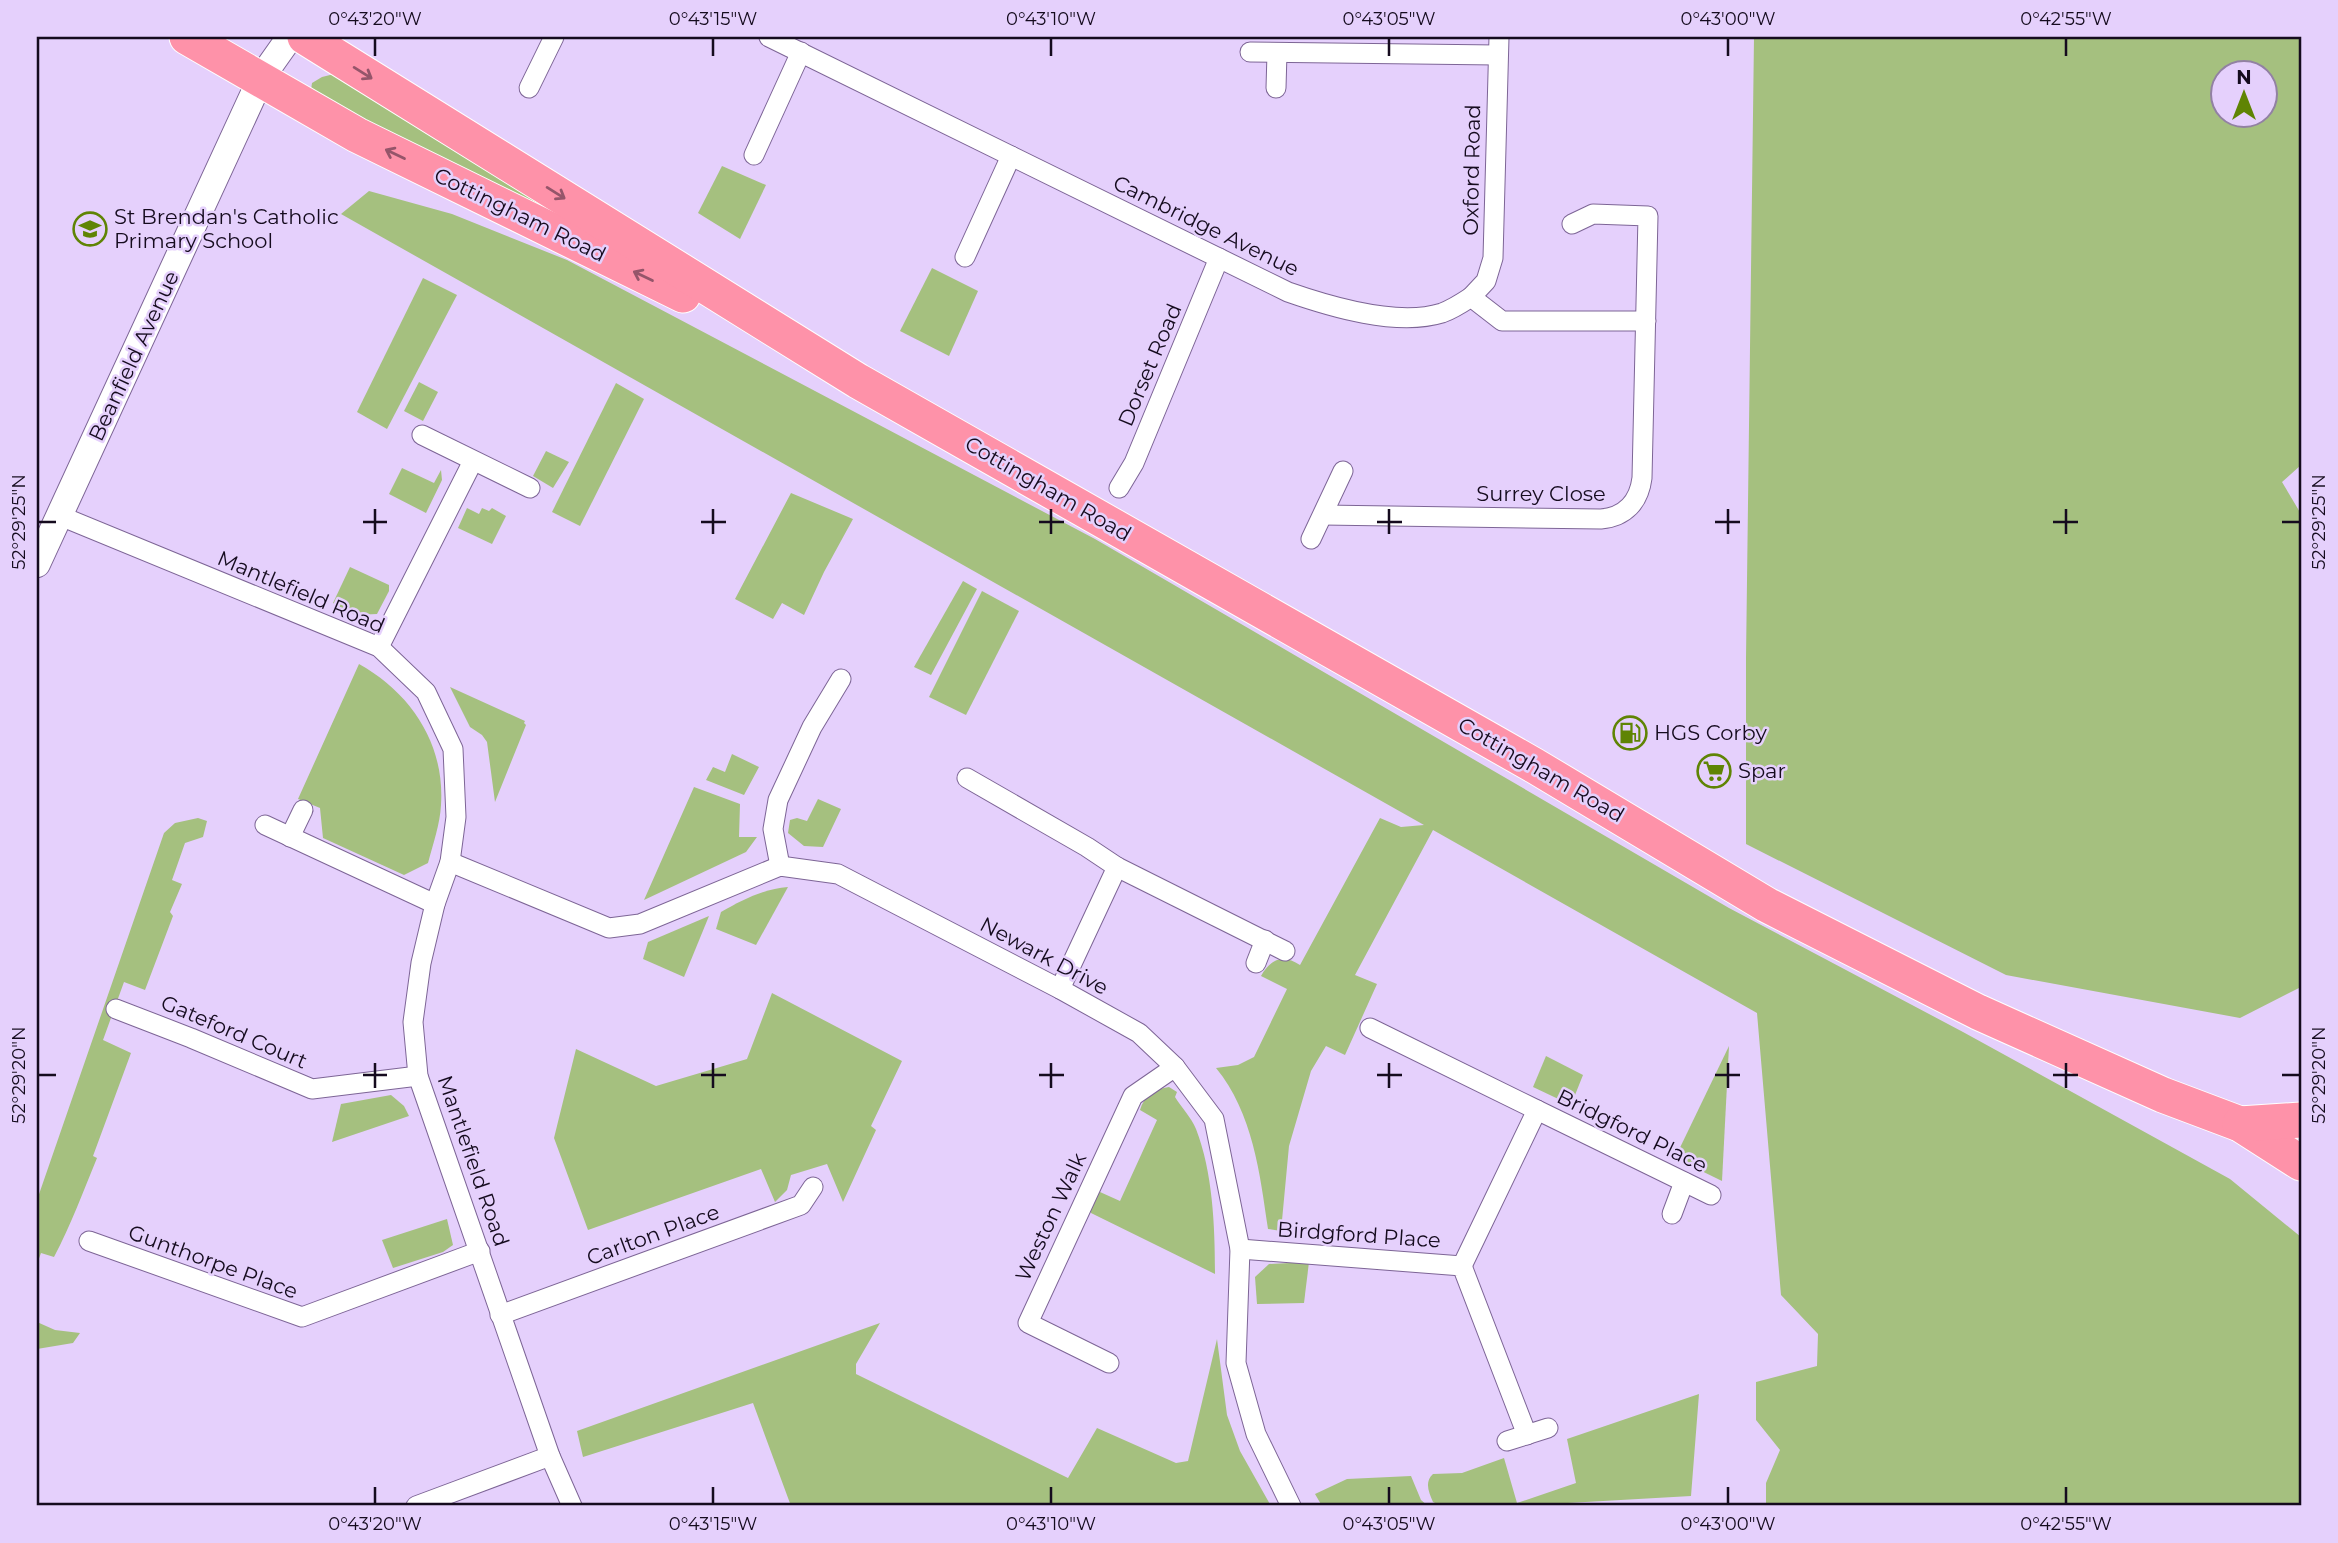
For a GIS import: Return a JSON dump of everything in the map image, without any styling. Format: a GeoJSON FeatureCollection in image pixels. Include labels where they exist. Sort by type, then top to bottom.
{"type":"FeatureCollection","features":[{"type":"Feature","properties":{"kind":"highway","name":"Cottingham Road"},"geometry":{"type":"LineString","coordinates":[[187,37],[357,135],[859,381]]}},
{"type":"Feature","properties":{"kind":"highway","name":"Cottingham Road"},"geometry":{"type":"LineString","coordinates":[[305,37],[859,381],[1535,766],[1767,905],[1978,1012],[2163,1095],[2240,1124],[2301,1163]]}},
{"type":"Feature","properties":{"kind":"highway","name":"Cottingham Road"},"geometry":{"type":"LineString","coordinates":[[2240,1124],[2301,1120]]}},
{"type":"Feature","properties":{"kind":"street","name":"Beanfield Avenue"},"geometry":{"type":"LineString","coordinates":[[37,564],[261,78],[290,37]]}},
{"type":"Feature","properties":{"kind":"street"},"geometry":{"type":"LineString","coordinates":[[529,88],[554,37]]}},
{"type":"Feature","properties":{"kind":"street","name":"Cambridge Avenue"},"geometry":{"type":"LineString","coordinates":[[769,37],[1288,292],[1334,308],[1414,317],[1442,313],[1471,298]]}},
{"type":"Feature","properties":{"kind":"street"},"geometry":{"type":"LineString","coordinates":[[1250,52],[1499,46]]}},
{"type":"Feature","properties":{"kind":"street","name":"Oxford Road"},"geometry":{"type":"LineString","coordinates":[[1471,298],[1486,281],[1493,258],[1499,46]]}},
{"type":"Feature","properties":{"kind":"street"},"geometry":{"type":"LineString","coordinates":[[754,155],[801,52]]}},
{"type":"Feature","properties":{"kind":"street"},"geometry":{"type":"LineString","coordinates":[[1276,88],[1277,52]]}},
{"type":"Feature","properties":{"kind":"street"},"geometry":{"type":"LineString","coordinates":[[965,257],[1011,156]]}},
{"type":"Feature","properties":{"kind":"street","name":"Surrey Close"},"geometry":{"type":"LineString","coordinates":[[1323,515],[1588,519],[1619,515],[1633,504],[1641,488],[1648,216],[1593,215],[1572,224]]}},
{"type":"Feature","properties":{"kind":"street","name":"Dorset Road"},"geometry":{"type":"LineString","coordinates":[[1119,488],[1134,463],[1219,258]]}},
{"type":"Feature","properties":{"kind":"street"},"geometry":{"type":"LineString","coordinates":[[1471,298],[1502,321],[1646,321]]}},
{"type":"Feature","properties":{"kind":"street"},"geometry":{"type":"LineString","coordinates":[[422,435],[530,488]]}},
{"type":"Feature","properties":{"kind":"street"},"geometry":{"type":"LineString","coordinates":[[379,647],[473,461]]}},
{"type":"Feature","properties":{"kind":"street"},"geometry":{"type":"LineString","coordinates":[[1311,539],[1343,471]]}},
{"type":"Feature","properties":{"kind":"street","name":"Mantlefield Road"},"geometry":{"type":"LineString","coordinates":[[58,515],[379,647],[426,692],[453,749],[456,817],[450,862],[435,904],[421,963],[413,1022],[418,1076],[550,1456],[572,1506]]}},
{"type":"Feature","properties":{"kind":"street"},"geometry":{"type":"LineString","coordinates":[[450,862],[610,928],[640,924],[780,866],[773,829],[778,800],[812,727],[841,679]]}},
{"type":"Feature","properties":{"kind":"street"},"geometry":{"type":"LineString","coordinates":[[967,778],[1117,867],[1285,951]]}},
{"type":"Feature","properties":{"kind":"street"},"geometry":{"type":"LineString","coordinates":[[290,837],[303,810]]}},
{"type":"Feature","properties":{"kind":"street"},"geometry":{"type":"LineString","coordinates":[[265,825],[435,904]]}},
{"type":"Feature","properties":{"kind":"street","name":"Newark Drive"},"geometry":{"type":"LineString","coordinates":[[780,866],[838,874],[1139,1033],[1175,1067],[1214,1119],[1240,1249],[1236,1363],[1256,1434],[1291,1506]]}},
{"type":"Feature","properties":{"kind":"street"},"geometry":{"type":"LineString","coordinates":[[1060,989],[1117,867]]}},
{"type":"Feature","properties":{"kind":"street"},"geometry":{"type":"LineString","coordinates":[[1256,962],[1265,940]]}},
{"type":"Feature","properties":{"kind":"street","name":"Gateford Court"},"geometry":{"type":"LineString","coordinates":[[116,1009],[312,1089],[418,1076]]}},
{"type":"Feature","properties":{"kind":"street"},"geometry":{"type":"LineString","coordinates":[[1370,1028],[1537,1110]]}},
{"type":"Feature","properties":{"kind":"street","name":"Weston Walk"},"geometry":{"type":"LineString","coordinates":[[1109,1363],[1028,1323],[1133,1096],[1175,1067]]}},
{"type":"Feature","properties":{"kind":"street","name":"Bridgford Place"},"geometry":{"type":"LineString","coordinates":[[1462,1266],[1537,1110],[1711,1195]]}},
{"type":"Feature","properties":{"kind":"street"},"geometry":{"type":"LineString","coordinates":[[1671,1214],[1684,1182]]}},
{"type":"Feature","properties":{"kind":"street","name":"Carlton Place"},"geometry":{"type":"LineString","coordinates":[[500,1315],[801,1205],[813,1188]]}},
{"type":"Feature","properties":{"kind":"street","name":"Gunthorpe Place"},"geometry":{"type":"LineString","coordinates":[[89,1241],[302,1317],[480,1251]]}},
{"type":"Feature","properties":{"kind":"street","name":"Birdgford Place"},"geometry":{"type":"LineString","coordinates":[[1240,1249],[1462,1266],[1527,1435]]}},
{"type":"Feature","properties":{"kind":"street"},"geometry":{"type":"LineString","coordinates":[[1507,1441],[1548,1428]]}},
{"type":"Feature","properties":{"kind":"street"},"geometry":{"type":"LineString","coordinates":[[416,1506],[550,1456]]}},
{"type":"Feature","properties":{"kind":"green space"},"geometry":{"type":"Polygon","coordinates":[[[1754,37],[2301,37],[2301,465],[2282,482],[2301,514],[2301,987],[2240,1018],[2006,975],[1746,844],[1754,37]]]}},
{"type":"Feature","properties":{"kind":"green space"},"geometry":{"type":"Polygon","coordinates":[[[338,73],[645,258],[344,110],[311,90],[312,83],[338,73]]]}},
{"type":"Feature","properties":{"kind":"green space"},"geometry":{"type":"Polygon","coordinates":[[[722,166],[766,185],[740,239],[698,213],[722,166]]]}},
{"type":"Feature","properties":{"kind":"green space"},"geometry":{"type":"Polygon","coordinates":[[[369,191],[452,214],[567,260],[1095,539],[1729,908],[1963,1032],[2230,1179],[2301,1237],[2301,1506],[1766,1506],[1766,1483],[1780,1450],[1756,1420],[1756,1382],[1817,1366],[1818,1334],[1781,1295],[1757,1013],[1433,830],[1355,975],[1377,984],[1345,1055],[1326,1046],[1311,1071],[1289,1146],[1281,1231],[1268,1229],[1258,1166],[1247,1124],[1239,1104],[1216,1068],[1238,1065],[1254,1057],[1287,989],[1261,976],[1269,965],[1278,960],[1289,960],[1300,965],[1380,818],[1401,827],[1424,825],[341,214],[369,191]]]}},
{"type":"Feature","properties":{"kind":"green space"},"geometry":{"type":"Polygon","coordinates":[[[932,268],[978,291],[949,356],[900,331],[932,268]]]}},
{"type":"Feature","properties":{"kind":"green space"},"geometry":{"type":"Polygon","coordinates":[[[423,278],[457,295],[387,429],[357,412],[423,278]]]}},
{"type":"Feature","properties":{"kind":"green space"},"geometry":{"type":"Polygon","coordinates":[[[419,382],[438,392],[423,421],[404,411],[419,382]]]}},
{"type":"Feature","properties":{"kind":"green space"},"geometry":{"type":"Polygon","coordinates":[[[616,383],[644,399],[580,526],[552,512],[616,383]]]}},
{"type":"Feature","properties":{"kind":"green space"},"geometry":{"type":"Polygon","coordinates":[[[546,451],[569,462],[553,488],[533,476],[546,451]]]}},
{"type":"Feature","properties":{"kind":"green space"},"geometry":{"type":"Polygon","coordinates":[[[402,468],[434,483],[441,470],[442,480],[426,513],[389,494],[402,468]]]}},
{"type":"Feature","properties":{"kind":"green space"},"geometry":{"type":"Polygon","coordinates":[[[791,493],[853,519],[804,615],[782,603],[773,619],[735,599],[791,493]]]}},
{"type":"Feature","properties":{"kind":"green space"},"geometry":{"type":"Polygon","coordinates":[[[467,508],[479,514],[482,508],[489,511],[492,508],[506,516],[492,544],[458,528],[467,508]]]}},
{"type":"Feature","properties":{"kind":"green space"},"geometry":{"type":"Polygon","coordinates":[[[350,567],[389,585],[389,591],[377,614],[355,615],[333,603],[350,567]]]}},
{"type":"Feature","properties":{"kind":"green space"},"geometry":{"type":"Polygon","coordinates":[[[963,581],[977,589],[931,675],[914,667],[963,581]]]}},
{"type":"Feature","properties":{"kind":"green space"},"geometry":{"type":"Polygon","coordinates":[[[982,591],[1019,611],[966,715],[929,697],[982,591]]]}},
{"type":"Feature","properties":{"kind":"green space"},"geometry":{"type":"Polygon","coordinates":[[[359,664],[378,676],[409,705],[431,741],[437,761],[441,805],[428,863],[404,875],[323,838],[320,808],[298,799],[359,664]]]}},
{"type":"Feature","properties":{"kind":"green space"},"geometry":{"type":"Polygon","coordinates":[[[450,687],[525,721],[526,725],[495,802],[487,742],[470,727],[450,687]]]}},
{"type":"Feature","properties":{"kind":"green space"},"geometry":{"type":"Polygon","coordinates":[[[732,754],[759,767],[744,795],[706,780],[713,767],[725,772],[732,754]]]}},
{"type":"Feature","properties":{"kind":"green space"},"geometry":{"type":"Polygon","coordinates":[[[694,787],[740,804],[739,837],[757,837],[746,852],[644,900],[694,787]]]}},
{"type":"Feature","properties":{"kind":"green space"},"geometry":{"type":"Polygon","coordinates":[[[818,799],[841,809],[823,847],[804,846],[788,833],[790,820],[797,818],[807,821],[818,799]]]}},
{"type":"Feature","properties":{"kind":"green space"},"geometry":{"type":"Polygon","coordinates":[[[198,818],[207,821],[203,837],[185,843],[172,880],[182,884],[170,912],[173,916],[145,990],[124,982],[103,1040],[131,1053],[93,1156],[97,1158],[54,1257],[41,1253],[37,1264],[37,1200],[164,833],[175,823],[198,818]]]}},
{"type":"Feature","properties":{"kind":"green space"},"geometry":{"type":"Polygon","coordinates":[[[788,887],[756,945],[716,929],[721,912],[761,893],[788,887]]]}},
{"type":"Feature","properties":{"kind":"green space"},"geometry":{"type":"Polygon","coordinates":[[[709,916],[684,977],[643,959],[648,942],[709,916]]]}},
{"type":"Feature","properties":{"kind":"green space"},"geometry":{"type":"Polygon","coordinates":[[[772,993],[902,1061],[871,1126],[876,1130],[843,1202],[827,1164],[791,1175],[787,1190],[775,1202],[761,1169],[588,1230],[554,1138],[576,1049],[656,1086],[747,1059],[772,993]]]}},
{"type":"Feature","properties":{"kind":"green space"},"geometry":{"type":"Polygon","coordinates":[[[1729,1046],[1722,1181],[1675,1158],[1729,1046]]]}},
{"type":"Feature","properties":{"kind":"green space"},"geometry":{"type":"Polygon","coordinates":[[[1546,1056],[1583,1075],[1571,1105],[1533,1087],[1546,1056]]]}},
{"type":"Feature","properties":{"kind":"green space"},"geometry":{"type":"Polygon","coordinates":[[[1169,1087],[1177,1092],[1175,1097],[1194,1125],[1202,1146],[1213,1219],[1215,1274],[1091,1213],[1090,1205],[1100,1192],[1120,1201],[1157,1120],[1140,1110],[1142,1105],[1151,1094],[1169,1087]]]}},
{"type":"Feature","properties":{"kind":"green space"},"geometry":{"type":"Polygon","coordinates":[[[391,1095],[404,1106],[409,1116],[332,1142],[341,1104],[391,1095]]]}},
{"type":"Feature","properties":{"kind":"green space"},"geometry":{"type":"Polygon","coordinates":[[[447,1219],[453,1245],[443,1252],[393,1268],[382,1240],[447,1219]]]}},
{"type":"Feature","properties":{"kind":"green space"},"geometry":{"type":"Polygon","coordinates":[[[1309,1262],[1304,1303],[1257,1304],[1255,1277],[1269,1264],[1309,1262]]]}},
{"type":"Feature","properties":{"kind":"green space"},"geometry":{"type":"Polygon","coordinates":[[[37,1322],[55,1330],[80,1333],[73,1343],[37,1349],[37,1322]]]}},
{"type":"Feature","properties":{"kind":"green space"},"geometry":{"type":"Polygon","coordinates":[[[880,1323],[856,1364],[856,1374],[1068,1478],[1097,1428],[1176,1463],[1188,1461],[1217,1339],[1227,1415],[1240,1451],[1271,1506],[791,1506],[753,1403],[583,1457],[577,1431],[880,1323]]]}},
{"type":"Feature","properties":{"kind":"green space"},"geometry":{"type":"Polygon","coordinates":[[[1699,1394],[1691,1496],[1515,1506],[1441,1506],[1433,1502],[1430,1495],[1428,1484],[1433,1474],[1462,1473],[1504,1458],[1517,1503],[1576,1483],[1567,1439],[1699,1394]]]}},
{"type":"Feature","properties":{"kind":"green space"},"geometry":{"type":"Polygon","coordinates":[[[1411,1476],[1421,1500],[1428,1506],[1322,1506],[1315,1494],[1347,1479],[1411,1476]]]}},
{"type":"Feature","properties":{"kind":"place","name":"St Brendan's Catholic Primary School"},"geometry":{"type":"Point","coordinates":[90,229]}},
{"type":"Feature","properties":{"kind":"place","name":"HGS Corby"},"geometry":{"type":"Point","coordinates":[1630,733]}},
{"type":"Feature","properties":{"kind":"place","name":"Spar"},"geometry":{"type":"Point","coordinates":[1714,771]}}]}
